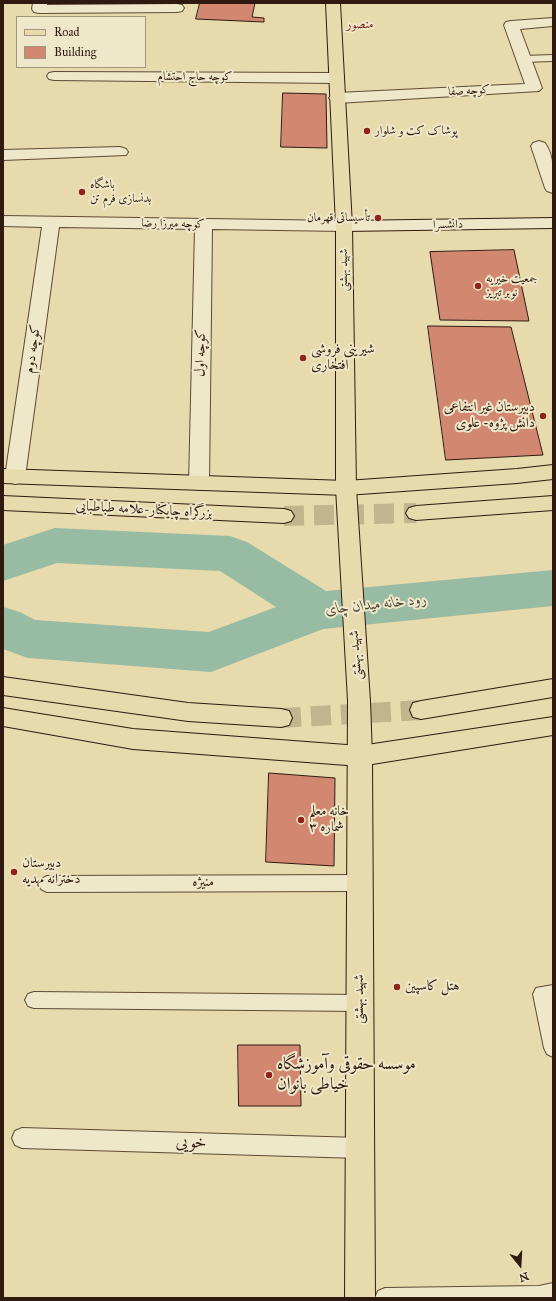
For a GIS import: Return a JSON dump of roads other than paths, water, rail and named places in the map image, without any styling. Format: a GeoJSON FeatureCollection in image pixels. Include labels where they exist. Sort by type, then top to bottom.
{"type":"FeatureCollection","features":[{"type":"Feature","properties":{"kind":"main road","name":"شهید بهشتى"},"geometry":{"type":"LineString","coordinates":[[333,3],[344,226],[346,488],[348,537]]}},
{"type":"Feature","properties":{"kind":"main road"},"geometry":{"type":"LineString","coordinates":[[9,476],[346,488],[517,476],[553,472]]}},
{"type":"Feature","properties":{"kind":"main road","name":"بزرگراه چایکنار-علامه طباطبایی"},"geometry":{"type":"LineString","coordinates":[[3,503],[284,516]]}},
{"type":"Feature","properties":{"kind":"main road"},"geometry":{"type":"LineString","coordinates":[[416,513],[553,503]]}},
{"type":"Feature","properties":{"kind":"main road","name":"شهید بهشتی"},"geometry":{"type":"LineString","coordinates":[[348,537],[359,701]]}},
{"type":"Feature","properties":{"kind":"main road"},"geometry":{"type":"LineString","coordinates":[[3,686],[188,712],[281,718]]}},
{"type":"Feature","properties":{"kind":"main road"},"geometry":{"type":"LineString","coordinates":[[421,710],[553,688]]}},
{"type":"Feature","properties":{"kind":"main road","name":"شهید بهشتى"},"geometry":{"type":"LineString","coordinates":[[359,701],[360,1298]]}},
{"type":"Feature","properties":{"kind":"main road"},"geometry":{"type":"LineString","coordinates":[[3,717],[133,739],[360,756],[553,726]]}},
{"type":"Feature","properties":{"kind":"street"},"geometry":{"type":"LineString","coordinates":[[40,3],[39,9],[177,8]]}},
{"type":"Feature","properties":{"kind":"street","name":"کوچه صفا"},"geometry":{"type":"LineString","coordinates":[[337,98],[534,88],[510,25],[553,22]]}},
{"type":"Feature","properties":{"kind":"street","name":"کوچه حاج احتشام"},"geometry":{"type":"LineString","coordinates":[[54,76],[336,78]]}},
{"type":"Feature","properties":{"kind":"street"},"geometry":{"type":"LineString","coordinates":[[539,146],[553,188]]}},
{"type":"Feature","properties":{"kind":"street"},"geometry":{"type":"LineString","coordinates":[[3,154],[120,152]]}},
{"type":"Feature","properties":{"kind":"street","name":"کوچه میرزا رضا"},"geometry":{"type":"LineString","coordinates":[[3,221],[344,226]]}},
{"type":"Feature","properties":{"kind":"street","name":"کوچه دوم"},"geometry":{"type":"LineString","coordinates":[[9,476],[51,222]]}},
{"type":"Feature","properties":{"kind":"street","name":"دانشسرا"},"geometry":{"type":"LineString","coordinates":[[344,226],[553,223]]}},
{"type":"Feature","properties":{"kind":"street","name":"کوچه اول"},"geometry":{"type":"LineString","coordinates":[[199,483],[204,224]]}},
{"type":"Feature","properties":{"kind":"lane"},"geometry":{"type":"LineString","coordinates":[[523,59],[553,58]]}},
{"type":"Feature","properties":{"kind":"lane","name":"منیژه"},"geometry":{"type":"LineString","coordinates":[[47,884],[360,882]]}},
{"type":"Feature","properties":{"kind":"lane"},"geometry":{"type":"LineString","coordinates":[[553,993],[542,994],[553,1048]]}},
{"type":"Feature","properties":{"kind":"lane"},"geometry":{"type":"LineString","coordinates":[[34,1000],[360,1003]]}},
{"type":"Feature","properties":{"kind":"lane","name":"خویی"},"geometry":{"type":"LineString","coordinates":[[22,1138],[360,1148]]}},
{"type":"Feature","properties":{"kind":"lane"},"geometry":{"type":"LineString","coordinates":[[385,1298],[539,1296],[553,1293]]}},
{"type":"Feature","properties":{"kind":"waterway","name":"رود خانه میدان چای"},"geometry":{"type":"LineString","coordinates":[[3,563],[55,545],[230,554],[319,611]]}},
{"type":"Feature","properties":{"kind":"waterway","name":"رود خانه میدان چای"},"geometry":{"type":"LineString","coordinates":[[319,611],[553,588]]}},
{"type":"Feature","properties":{"kind":"waterway"},"geometry":{"type":"LineString","coordinates":[[3,626],[28,639],[211,652],[319,611]]}},
{"type":"Feature","properties":{"kind":"tunnel"},"geometry":{"type":"LineString","coordinates":[[284,516],[416,513]]}},
{"type":"Feature","properties":{"kind":"tunnel"},"geometry":{"type":"LineString","coordinates":[[281,718],[421,710]]}},
{"type":"Feature","properties":{"kind":"place","name":"پوشاک کت و شلوار"},"geometry":{"type":"Point","coordinates":[367,131]}},
{"type":"Feature","properties":{"kind":"place","name":"باشگاه بدنسازی فرم تن"},"geometry":{"type":"Point","coordinates":[82,192]}},
{"type":"Feature","properties":{"kind":"place","name":"تأسیساتی قهرمان"},"geometry":{"type":"Point","coordinates":[378,218]}},
{"type":"Feature","properties":{"kind":"place","name":"جمعیت خیریه نوبر تبریز"},"geometry":{"type":"Point","coordinates":[478,286]}},
{"type":"Feature","properties":{"kind":"place","name":"شیرینی فروشی افتخاری"},"geometry":{"type":"Point","coordinates":[303,358]}},
{"type":"Feature","properties":{"kind":"place","name":"دبیرستان غیر انتفاعی دانش پژوه- علوی"},"geometry":{"type":"Point","coordinates":[543,416]}},
{"type":"Feature","properties":{"kind":"place","name":"خانه معلم شماره ۳"},"geometry":{"type":"Point","coordinates":[301,820]}},
{"type":"Feature","properties":{"kind":"place","name":"دبیرستان دخترانه مهدیه"},"geometry":{"type":"Point","coordinates":[14,872]}},
{"type":"Feature","properties":{"kind":"place","name":"هتل کاسپین"},"geometry":{"type":"Point","coordinates":[397,987]}},
{"type":"Feature","properties":{"kind":"place","name":"موسسه حقوقی وآموزشگاه خیاطی بانوان"},"geometry":{"type":"Point","coordinates":[269,1075]}},
{"type":"Feature","properties":{"kind":"district","name":"منصور"},"geometry":{"type":"Point","coordinates":[360,25]}}]}
